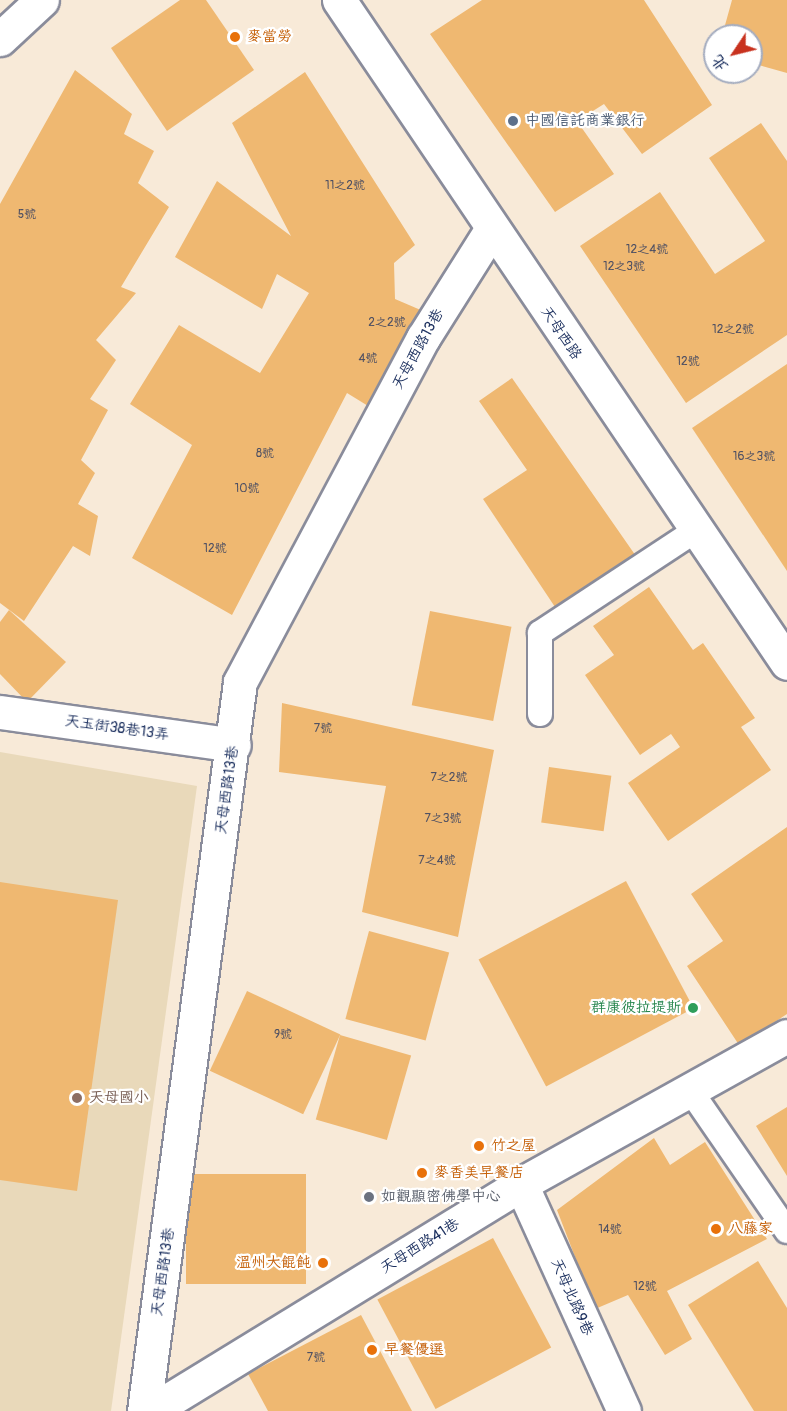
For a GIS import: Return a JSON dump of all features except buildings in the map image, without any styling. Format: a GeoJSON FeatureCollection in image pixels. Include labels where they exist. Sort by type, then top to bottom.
{"type":"FeatureCollection","features":[{"type":"Feature","properties":{"kind":"street"},"geometry":{"type":"LineString","coordinates":[[0,39],[42,0]]}},
{"type":"Feature","properties":{"kind":"street","name":"天母西路"},"geometry":{"type":"LineString","coordinates":[[339,0],[491,230],[787,663]]}},
{"type":"Feature","properties":{"kind":"street","name":"天母西路13巷"},"geometry":{"type":"LineString","coordinates":[[144,1411],[234,745],[240,682],[423,338],[491,230]]}},
{"type":"Feature","properties":{"kind":"street","name":"天玉街38巷13弄"},"geometry":{"type":"LineString","coordinates":[[0,712],[234,745]]}},
{"type":"Feature","properties":{"kind":"street","name":"天母西路41巷"},"geometry":{"type":"LineString","coordinates":[[151,1411],[521,1184],[787,1036]]}},
{"type":"Feature","properties":{"kind":"street","name":"天母北路9巷"},"geometry":{"type":"LineString","coordinates":[[521,1184],[624,1411]]}},
{"type":"Feature","properties":{"kind":"lane"},"geometry":{"type":"LineString","coordinates":[[540,714],[540,633],[696,530]]}},
{"type":"Feature","properties":{"kind":"lane"},"geometry":{"type":"LineString","coordinates":[[690,1090],[787,1232]]}},
{"type":"Feature","properties":{"kind":"shaded area","name":"天母國小"},"geometry":{"type":"Polygon","coordinates":[[[0,752],[197,786],[111,1411],[0,1411],[0,752]]]}},
{"type":"Feature","properties":{"kind":"place","name":"麥當勞"},"geometry":{"type":"Point","coordinates":[235,37]}},
{"type":"Feature","properties":{"kind":"place","name":"中國信託商業銀行"},"geometry":{"type":"Point","coordinates":[513,121]}},
{"type":"Feature","properties":{"kind":"place","name":"群康彼拉提斯"},"geometry":{"type":"Point","coordinates":[693,1008]}},
{"type":"Feature","properties":{"kind":"place","name":"天母國小"},"geometry":{"type":"Point","coordinates":[77,1098]}},
{"type":"Feature","properties":{"kind":"place","name":"竹之屋"},"geometry":{"type":"Point","coordinates":[479,1146]}},
{"type":"Feature","properties":{"kind":"place","name":"麥香美早餐店"},"geometry":{"type":"Point","coordinates":[422,1173]}},
{"type":"Feature","properties":{"kind":"place","name":"如觀顯密佛學中心"},"geometry":{"type":"Point","coordinates":[369,1197]}},
{"type":"Feature","properties":{"kind":"place","name":"八藤家"},"geometry":{"type":"Point","coordinates":[716,1229]}},
{"type":"Feature","properties":{"kind":"place","name":"溫州大餛飩"},"geometry":{"type":"Point","coordinates":[323,1263]}},
{"type":"Feature","properties":{"kind":"place","name":"早餐優選"},"geometry":{"type":"Point","coordinates":[372,1350]}}]}
